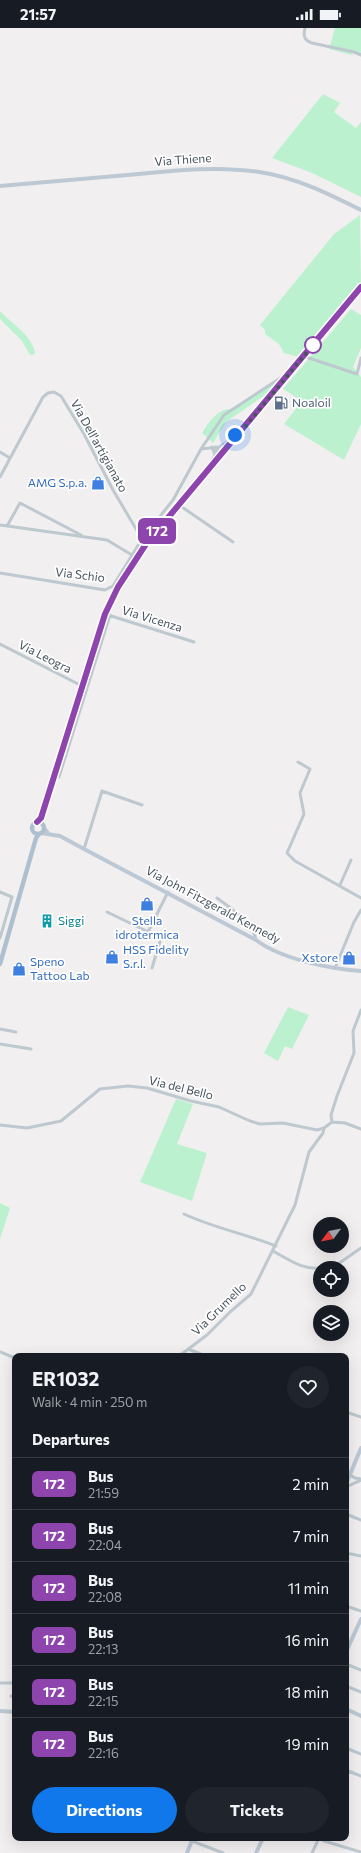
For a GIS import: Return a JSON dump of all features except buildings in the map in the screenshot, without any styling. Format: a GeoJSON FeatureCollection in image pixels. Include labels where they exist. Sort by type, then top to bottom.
{"type":"FeatureCollection","features":[{"type":"Feature","properties":{"kind":"main road","name":"Via Thiene"},"geometry":{"type":"LineString","coordinates":[[0,186],[187,169],[224,168],[260,172],[286,178],[309,186],[361,210]]}},
{"type":"Feature","properties":{"kind":"main road","name":"Via Schio"},"geometry":{"type":"LineString","coordinates":[[1,955],[82,686],[118,587],[146,544],[361,287]]}},
{"type":"Feature","properties":{"kind":"main road","name":"Via John Fitzgerald Kennedy"},"geometry":{"type":"LineString","coordinates":[[39,829],[60,836],[168,892],[256,940],[266,948],[335,968],[361,971]]}},
{"type":"Feature","properties":{"kind":"main road"},"geometry":{"type":"LineString","coordinates":[[0,964],[1,955]]}},
{"type":"Feature","properties":{"kind":"main road"},"geometry":{"type":"LineString","coordinates":[[350,1476],[361,1448]]}},
{"type":"Feature","properties":{"kind":"main road"},"geometry":{"type":"LineString","coordinates":[[349,1645],[361,1618]]}},
{"type":"Feature","properties":{"kind":"main road"},"geometry":{"type":"LineString","coordinates":[[349,1710],[361,1716]]}},
{"type":"Feature","properties":{"kind":"main road"},"geometry":{"type":"LineString","coordinates":[[0,1711],[12,1712]]}},
{"type":"Feature","properties":{"kind":"main road"},"geometry":{"type":"LineString","coordinates":[[187,1853],[192,1841]]}},
{"type":"Feature","properties":{"kind":"main road"},"geometry":{"type":"LineString","coordinates":[[256,1853],[262,1841]]}},
{"type":"Feature","properties":{"kind":"street"},"geometry":{"type":"LineString","coordinates":[[305,28],[303,35],[306,40],[312,44],[354,52],[361,55]]}},
{"type":"Feature","properties":{"kind":"street"},"geometry":{"type":"LineString","coordinates":[[352,298],[361,293]]}},
{"type":"Feature","properties":{"kind":"street"},"geometry":{"type":"LineString","coordinates":[[303,356],[359,374],[361,358]]}},
{"type":"Feature","properties":{"kind":"street","name":"Via Schio"},"geometry":{"type":"LineString","coordinates":[[0,573],[105,590],[112,586],[142,539],[173,500],[201,448],[224,415],[290,372]]}},
{"type":"Feature","properties":{"kind":"street","name":"Via Dell'artigianato"},"geometry":{"type":"LineString","coordinates":[[0,477],[43,397],[48,393],[54,392],[61,396],[84,434],[114,492],[142,539]]}},
{"type":"Feature","properties":{"kind":"street","name":"Via Schio"},"geometry":{"type":"LineString","coordinates":[[201,448],[220,447],[226,444],[245,427]]}},
{"type":"Feature","properties":{"kind":"street","name":"Via Schio"},"geometry":{"type":"LineString","coordinates":[[214,448],[222,453]]}},
{"type":"Feature","properties":{"kind":"street","name":"Via Schio"},"geometry":{"type":"LineString","coordinates":[[204,474],[215,455],[214,448]]}},
{"type":"Feature","properties":{"kind":"street"},"geometry":{"type":"LineString","coordinates":[[0,452],[10,458]]}},
{"type":"Feature","properties":{"kind":"street"},"geometry":{"type":"LineString","coordinates":[[7,526],[20,504],[85,537]]}},
{"type":"Feature","properties":{"kind":"street"},"geometry":{"type":"LineString","coordinates":[[179,505],[233,542]]}},
{"type":"Feature","properties":{"kind":"street"},"geometry":{"type":"LineString","coordinates":[[0,524],[107,540],[132,555]]}},
{"type":"Feature","properties":{"kind":"street","name":"Via Schio"},"geometry":{"type":"LineString","coordinates":[[59,777],[107,615]]}},
{"type":"Feature","properties":{"kind":"street","name":"Via Vicenza"},"geometry":{"type":"LineString","coordinates":[[107,615],[194,642]]}},
{"type":"Feature","properties":{"kind":"street","name":"Via Leogra"},"geometry":{"type":"LineString","coordinates":[[0,644],[82,686]]}},
{"type":"Feature","properties":{"kind":"street"},"geometry":{"type":"LineString","coordinates":[[298,762],[310,769],[300,793],[304,814],[287,852],[295,861],[361,898]]}},
{"type":"Feature","properties":{"kind":"street"},"geometry":{"type":"LineString","coordinates":[[84,849],[102,791],[142,805]]}},
{"type":"Feature","properties":{"kind":"street"},"geometry":{"type":"LineString","coordinates":[[340,885],[351,860]]}},
{"type":"Feature","properties":{"kind":"street"},"geometry":{"type":"LineString","coordinates":[[0,892],[12,897],[0,938]]}},
{"type":"Feature","properties":{"kind":"street"},"geometry":{"type":"LineString","coordinates":[[148,932],[168,892]]}},
{"type":"Feature","properties":{"kind":"street"},"geometry":{"type":"LineString","coordinates":[[217,898],[245,920],[256,936],[256,940]]}},
{"type":"Feature","properties":{"kind":"street"},"geometry":{"type":"LineString","coordinates":[[335,968],[354,922],[361,910]]}},
{"type":"Feature","properties":{"kind":"street"},"geometry":{"type":"LineString","coordinates":[[107,912],[162,939],[152,968]]}},
{"type":"Feature","properties":{"kind":"street"},"geometry":{"type":"LineString","coordinates":[[332,1122],[331,1115],[337,1096],[354,1054],[353,1031],[361,1010]]}},
{"type":"Feature","properties":{"kind":"street"},"geometry":{"type":"LineString","coordinates":[[0,1029],[16,1032]]}},
{"type":"Feature","properties":{"kind":"street"},"geometry":{"type":"LineString","coordinates":[[0,1044],[32,1049]]}},
{"type":"Feature","properties":{"kind":"street","name":"Via del Bello"},"geometry":{"type":"LineString","coordinates":[[0,1126],[27,1128],[61,1121],[100,1089],[128,1086],[147,1088],[191,1101],[219,1107],[250,1122],[260,1124],[283,1123],[317,1130],[324,1128]]}},
{"type":"Feature","properties":{"kind":"street"},"geometry":{"type":"LineString","coordinates":[[324,1128],[332,1122],[344,1123],[361,1129]]}},
{"type":"Feature","properties":{"kind":"street","name":"Via Grumello"},"geometry":{"type":"LineString","coordinates":[[182,1353],[213,1330],[230,1312],[251,1294],[295,1205],[309,1152],[319,1139],[324,1128]]}},
{"type":"Feature","properties":{"kind":"street"},"geometry":{"type":"LineString","coordinates":[[184,1214],[202,1222],[257,1238],[276,1246]]}},
{"type":"Feature","properties":{"kind":"street"},"geometry":{"type":"LineString","coordinates":[[342,1261],[361,1248]]}},
{"type":"Feature","properties":{"kind":"street"},"geometry":{"type":"LineString","coordinates":[[274,1250],[302,1267],[313,1269]]}},
{"type":"Feature","properties":{"kind":"street"},"geometry":{"type":"LineString","coordinates":[[188,1349],[198,1353]]}},
{"type":"Feature","properties":{"kind":"street"},"geometry":{"type":"LineString","coordinates":[[0,1352],[12,1357]]}},
{"type":"Feature","properties":{"kind":"street"},"geometry":{"type":"LineString","coordinates":[[349,1413],[361,1417]]}},
{"type":"Feature","properties":{"kind":"street"},"geometry":{"type":"LineString","coordinates":[[350,1476],[361,1479]]}},
{"type":"Feature","properties":{"kind":"street"},"geometry":{"type":"LineString","coordinates":[[350,1476],[356,1482]]}},
{"type":"Feature","properties":{"kind":"street"},"geometry":{"type":"LineString","coordinates":[[349,1484],[361,1479]]}},
{"type":"Feature","properties":{"kind":"street"},"geometry":{"type":"LineString","coordinates":[[349,1515],[361,1520]]}},
{"type":"Feature","properties":{"kind":"street"},"geometry":{"type":"LineString","coordinates":[[349,1554],[361,1556]]}},
{"type":"Feature","properties":{"kind":"street"},"geometry":{"type":"LineString","coordinates":[[349,1607],[361,1611]]}},
{"type":"Feature","properties":{"kind":"street"},"geometry":{"type":"LineString","coordinates":[[349,1665],[361,1670]]}},
{"type":"Feature","properties":{"kind":"street"},"geometry":{"type":"LineString","coordinates":[[0,1684],[12,1683]]}},
{"type":"Feature","properties":{"kind":"street"},"geometry":{"type":"LineString","coordinates":[[349,1687],[361,1692]]}},
{"type":"Feature","properties":{"kind":"street"},"geometry":{"type":"LineString","coordinates":[[349,1749],[361,1754]]}},
{"type":"Feature","properties":{"kind":"street"},"geometry":{"type":"LineString","coordinates":[[349,1772],[361,1776]]}},
{"type":"Feature","properties":{"kind":"street"},"geometry":{"type":"LineString","coordinates":[[194,1841],[223,1853]]}},
{"type":"Feature","properties":{"kind":"street"},"geometry":{"type":"LineString","coordinates":[[312,1853],[318,1841]]}},
{"type":"Feature","properties":{"kind":"street"},"geometry":{"type":"LineString","coordinates":[[329,1841],[361,1852]]}},
{"type":"Feature","properties":{"kind":"street"},"geometry":{"type":"LineString","coordinates":[[210,1853],[212,1849]]}},
{"type":"Feature","properties":{"kind":"green space"},"geometry":{"type":"Polygon","coordinates":[[[335,28],[361,28],[361,56],[354,53],[351,55],[329,49],[335,28]]]}},
{"type":"Feature","properties":{"kind":"green space"},"geometry":{"type":"Polygon","coordinates":[[[323,94],[340,103],[334,112],[356,128],[361,122],[361,197],[312,173],[272,158],[323,94]]]}},
{"type":"Feature","properties":{"kind":"green space"},"geometry":{"type":"Polygon","coordinates":[[[360,215],[361,286],[301,358],[284,353],[279,344],[265,334],[265,330],[260,325],[334,234],[360,215]]]}},
{"type":"Feature","properties":{"kind":"green space"},"geometry":{"type":"Polygon","coordinates":[[[351,309],[361,315],[361,348],[353,367],[361,377],[361,424],[344,460],[284,424],[302,401],[283,389],[351,309]]]}},
{"type":"Feature","properties":{"kind":"green space"},"geometry":{"type":"Polygon","coordinates":[[[0,311],[31,342],[35,354],[30,355],[22,341],[0,319],[0,311]]]}},
{"type":"Feature","properties":{"kind":"green space"},"geometry":{"type":"Polygon","coordinates":[[[291,370],[275,388],[226,422],[213,443],[202,433],[211,421],[222,411],[231,409],[291,370]]]}},
{"type":"Feature","properties":{"kind":"green space"},"geometry":{"type":"Polygon","coordinates":[[[288,1007],[309,1015],[292,1049],[285,1046],[278,1061],[264,1053],[288,1007]]]}},
{"type":"Feature","properties":{"kind":"green space"},"geometry":{"type":"Polygon","coordinates":[[[176,1099],[193,1104],[177,1144],[207,1153],[192,1201],[140,1182],[176,1099]]]}},
{"type":"Feature","properties":{"kind":"green space"},"geometry":{"type":"Polygon","coordinates":[[[0,1203],[10,1208],[0,1239],[0,1203]]]}},
{"type":"Feature","properties":{"kind":"bus line","name":"172"},"geometry":{"type":"LineString","coordinates":[[37,822],[41,818],[55,776],[105,614],[118,587],[146,544],[361,287]]}},
{"type":"Feature","properties":{"kind":"place","name":"Noaloil"},"geometry":{"type":"Point","coordinates":[281,403]}},
{"type":"Feature","properties":{"kind":"place","name":"AMG S.p.a."},"geometry":{"type":"Point","coordinates":[98,483]}},
{"type":"Feature","properties":{"kind":"place","name":"Stella idrotermica"},"geometry":{"type":"Point","coordinates":[147,904]}},
{"type":"Feature","properties":{"kind":"place","name":"Siggi"},"geometry":{"type":"Point","coordinates":[47,921]}},
{"type":"Feature","properties":{"kind":"place","name":"HSS Fidelity S.r.l."},"geometry":{"type":"Point","coordinates":[112,957]}},
{"type":"Feature","properties":{"kind":"place","name":"Xstore"},"geometry":{"type":"Point","coordinates":[349,958]}},
{"type":"Feature","properties":{"kind":"place","name":"Speno Tattoo Lab"},"geometry":{"type":"Point","coordinates":[19,969]}},
{"type":"Feature","properties":{"kind":"route"},"geometry":{"type":"LineString","coordinates":[[235,435],[245,427],[313,345]]}}]}
